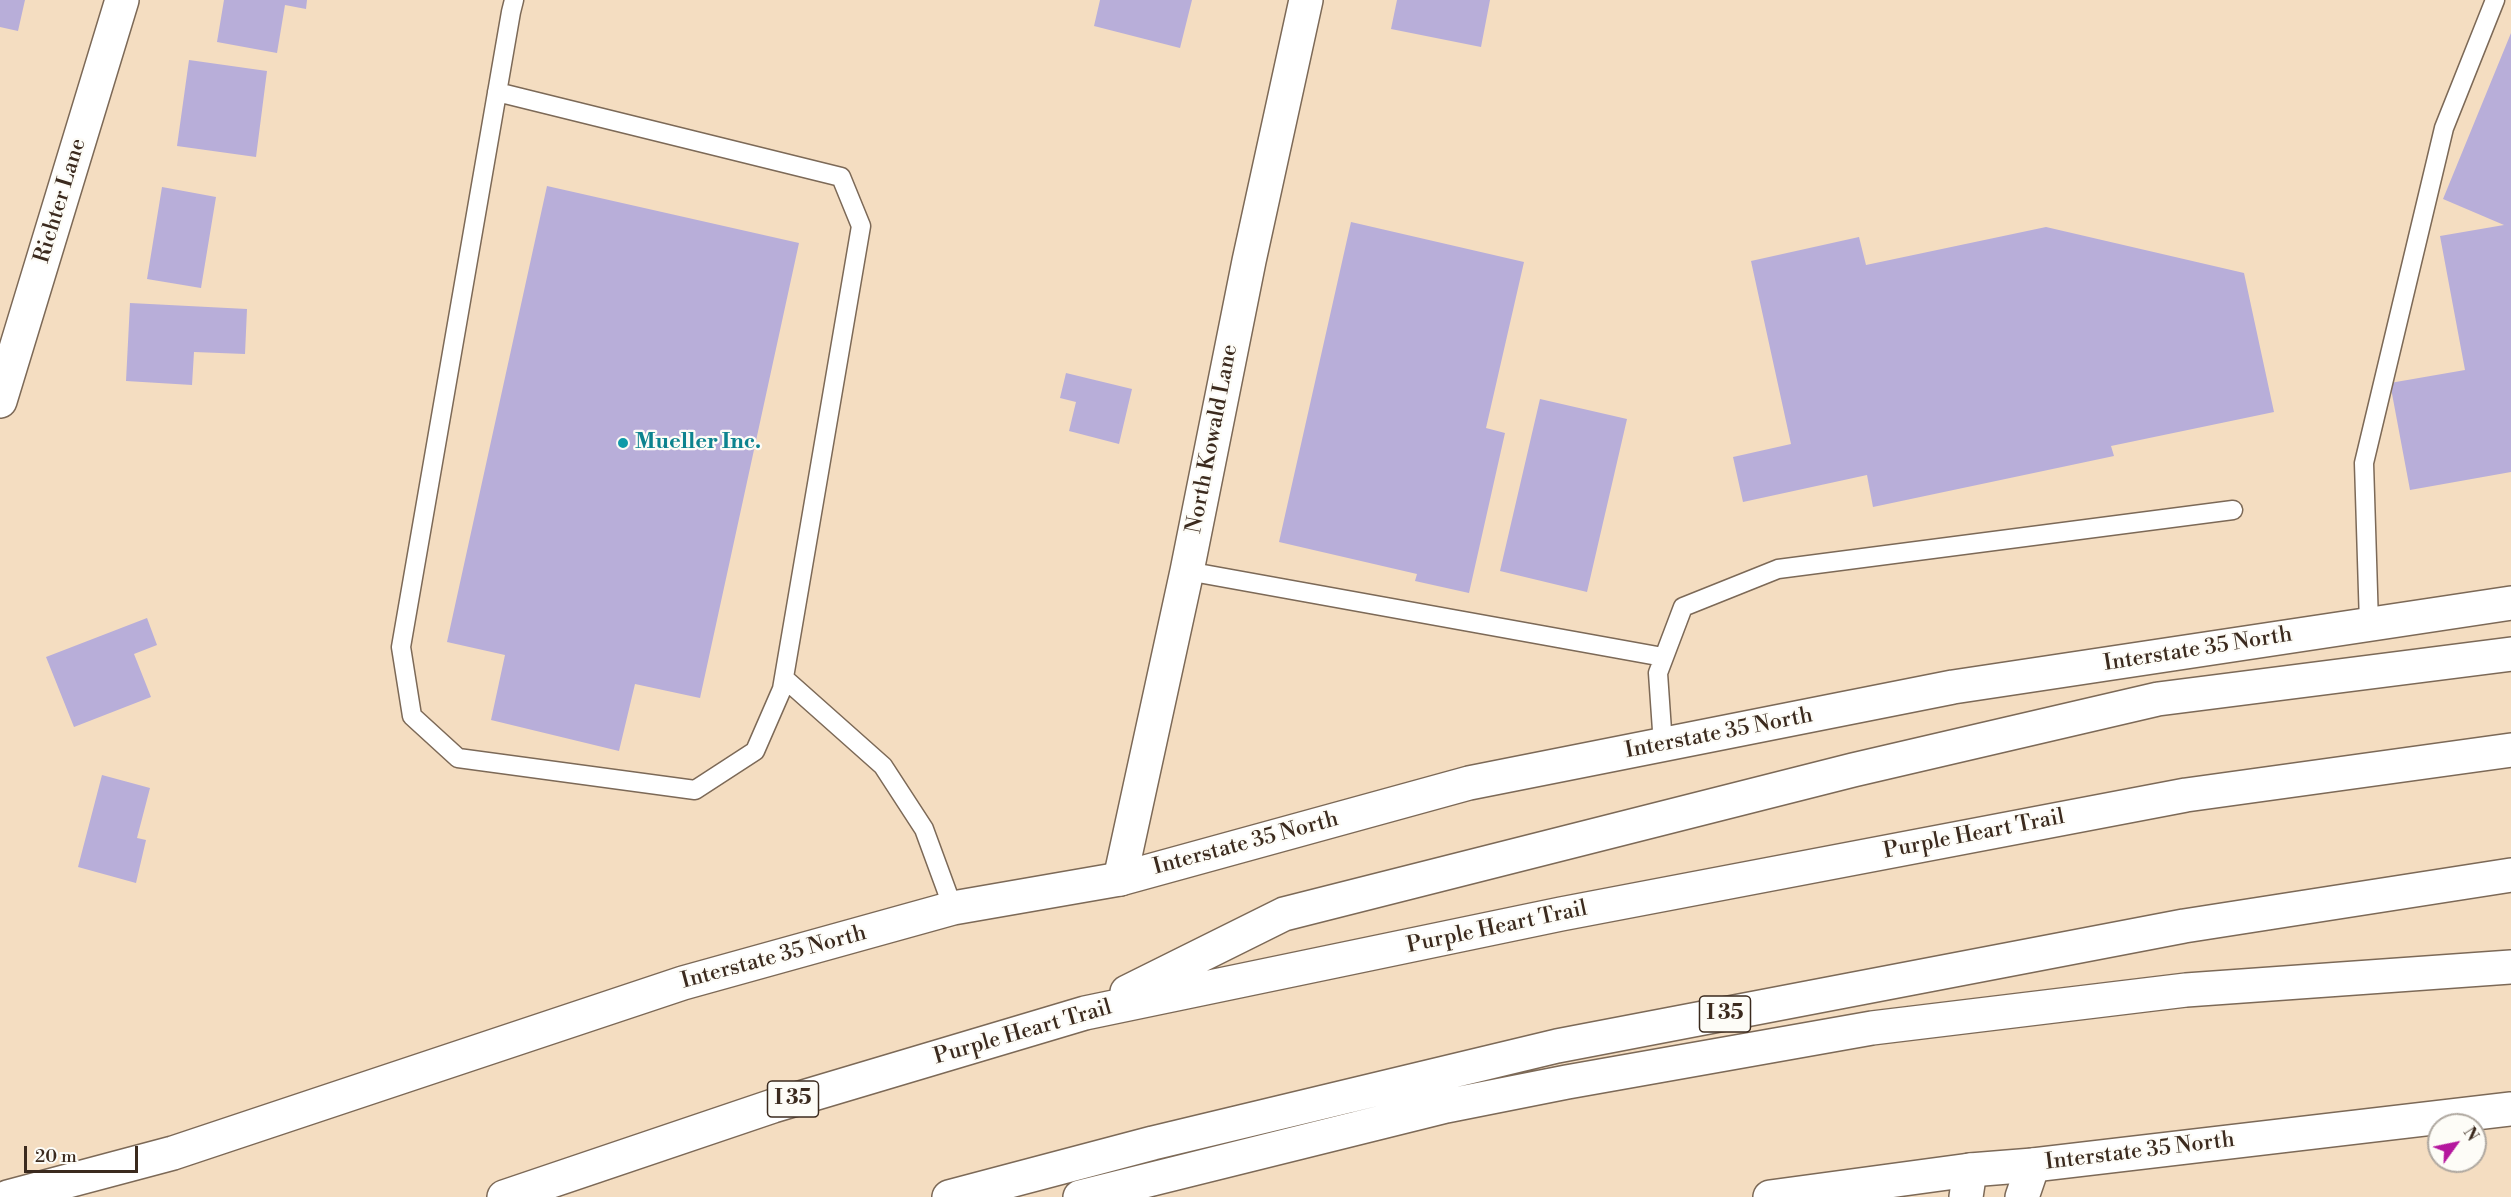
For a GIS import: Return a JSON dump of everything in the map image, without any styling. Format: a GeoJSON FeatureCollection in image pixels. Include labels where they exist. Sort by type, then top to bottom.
{"type":"FeatureCollection","features":[{"type":"Feature","properties":{"kind":"main road","name":"Richter Lane"},"geometry":{"type":"LineString","coordinates":[[0,401],[122,0]]}},
{"type":"Feature","properties":{"kind":"main road","name":"North Kowald Lane"},"geometry":{"type":"LineString","coordinates":[[1120,879],[1187,572],[1249,261],[1306,0]]}},
{"type":"Feature","properties":{"kind":"main road","name":"Interstate 35 North"},"geometry":{"type":"LineString","coordinates":[[8,1197],[173,1153],[683,983],[953,909],[1120,879],[1468,783],[1953,687],[2511,603]]}},
{"type":"Feature","properties":{"kind":"main road"},"geometry":{"type":"LineString","coordinates":[[1085,1013],[1284,914],[1798,784],[2158,699],[2511,654]]}},
{"type":"Feature","properties":{"kind":"main road","name":"Purple Heart Trail"},"geometry":{"type":"LineString","coordinates":[[504,1197],[773,1106],[1085,1013],[1562,914],[2186,795],[2511,750]]}},
{"type":"Feature","properties":{"kind":"main road","name":"I 35"},"geometry":{"type":"LineString","coordinates":[[949,1197],[1153,1143],[1557,1046],[2184,926],[2511,875]]}},
{"type":"Feature","properties":{"kind":"main road"},"geometry":{"type":"LineString","coordinates":[[1080,1197],[1446,1106],[1567,1082],[1872,1028],[2186,990],[2511,967]]}},
{"type":"Feature","properties":{"kind":"main road","name":"Interstate 35 North"},"geometry":{"type":"LineString","coordinates":[[1770,1197],[1968,1183],[2033,1165],[2511,1109]]}},
{"type":"Feature","properties":{"kind":"main road"},"geometry":{"type":"LineString","coordinates":[[2022,1197],[2033,1165]]}},
{"type":"Feature","properties":{"kind":"lane"},"geometry":{"type":"LineString","coordinates":[[497,92],[841,177],[861,226],[782,688],[755,751],[694,790],[458,758],[412,716],[401,648],[497,92],[514,0]]}},
{"type":"Feature","properties":{"kind":"lane"},"geometry":{"type":"LineString","coordinates":[[2369,624],[2364,463],[2444,128],[2495,0]]}},
{"type":"Feature","properties":{"kind":"lane"},"geometry":{"type":"LineString","coordinates":[[1663,745],[1658,673],[1683,607],[1778,569],[2233,510]]}},
{"type":"Feature","properties":{"kind":"lane"},"geometry":{"type":"LineString","coordinates":[[1187,572],[1663,657]]}},
{"type":"Feature","properties":{"kind":"lane"},"geometry":{"type":"LineString","coordinates":[[784,678],[883,766],[924,829],[953,909]]}},
{"type":"Feature","properties":{"kind":"building"},"geometry":{"type":"Polygon","coordinates":[[[0,0],[25,0],[18,31],[0,27],[0,0]]]}},
{"type":"Feature","properties":{"kind":"building"},"geometry":{"type":"Polygon","coordinates":[[[224,0],[307,0],[306,9],[285,5],[277,53],[217,42],[224,0]]]}},
{"type":"Feature","properties":{"kind":"building"},"geometry":{"type":"Polygon","coordinates":[[[1100,0],[1192,0],[1180,48],[1094,26],[1100,0]]]}},
{"type":"Feature","properties":{"kind":"building"},"geometry":{"type":"Polygon","coordinates":[[[1397,0],[1490,0],[1481,47],[1391,29],[1397,0]]]}},
{"type":"Feature","properties":{"kind":"building"},"geometry":{"type":"Polygon","coordinates":[[[2511,33],[2511,472],[2410,490],[2390,383],[2465,370],[2440,236],[2504,225],[2443,199],[2511,33]]]}},
{"type":"Feature","properties":{"kind":"building"},"geometry":{"type":"Polygon","coordinates":[[[189,60],[267,71],[256,157],[177,146],[189,60]]]}},
{"type":"Feature","properties":{"kind":"building","name":"Mueller Inc."},"geometry":{"type":"Polygon","coordinates":[[[547,186],[799,243],[700,698],[635,684],[619,751],[491,720],[505,655],[447,642],[547,186]]]}},
{"type":"Feature","properties":{"kind":"building"},"geometry":{"type":"Polygon","coordinates":[[[162,187],[216,197],[201,288],[147,279],[162,187]]]}},
{"type":"Feature","properties":{"kind":"building"},"geometry":{"type":"Polygon","coordinates":[[[1351,222],[1524,262],[1486,428],[1505,433],[1469,593],[1415,581],[1417,574],[1279,542],[1351,222]]]}},
{"type":"Feature","properties":{"kind":"building"},"geometry":{"type":"Polygon","coordinates":[[[2046,227],[2244,273],[2274,412],[2111,446],[2114,456],[1873,507],[1867,475],[1743,502],[1733,457],[1791,444],[1751,261],[1859,237],[1866,265],[2046,227]]]}},
{"type":"Feature","properties":{"kind":"building"},"geometry":{"type":"Polygon","coordinates":[[[130,303],[247,309],[245,354],[194,352],[192,385],[126,381],[130,303]]]}},
{"type":"Feature","properties":{"kind":"building"},"geometry":{"type":"Polygon","coordinates":[[[1066,373],[1132,389],[1119,444],[1069,431],[1076,402],[1060,398],[1066,373]]]}},
{"type":"Feature","properties":{"kind":"building"},"geometry":{"type":"Polygon","coordinates":[[[1540,399],[1627,419],[1587,592],[1500,571],[1540,399]]]}},
{"type":"Feature","properties":{"kind":"building"},"geometry":{"type":"Polygon","coordinates":[[[147,618],[157,645],[134,654],[151,697],[74,727],[46,657],[147,618]]]}},
{"type":"Feature","properties":{"kind":"building"},"geometry":{"type":"Polygon","coordinates":[[[102,775],[150,788],[137,838],[146,840],[136,883],[78,867],[102,775]]]}},
{"type":"Feature","properties":{"kind":"place","name":"Mueller Inc."},"geometry":{"type":"Point","coordinates":[623,443]}}]}
